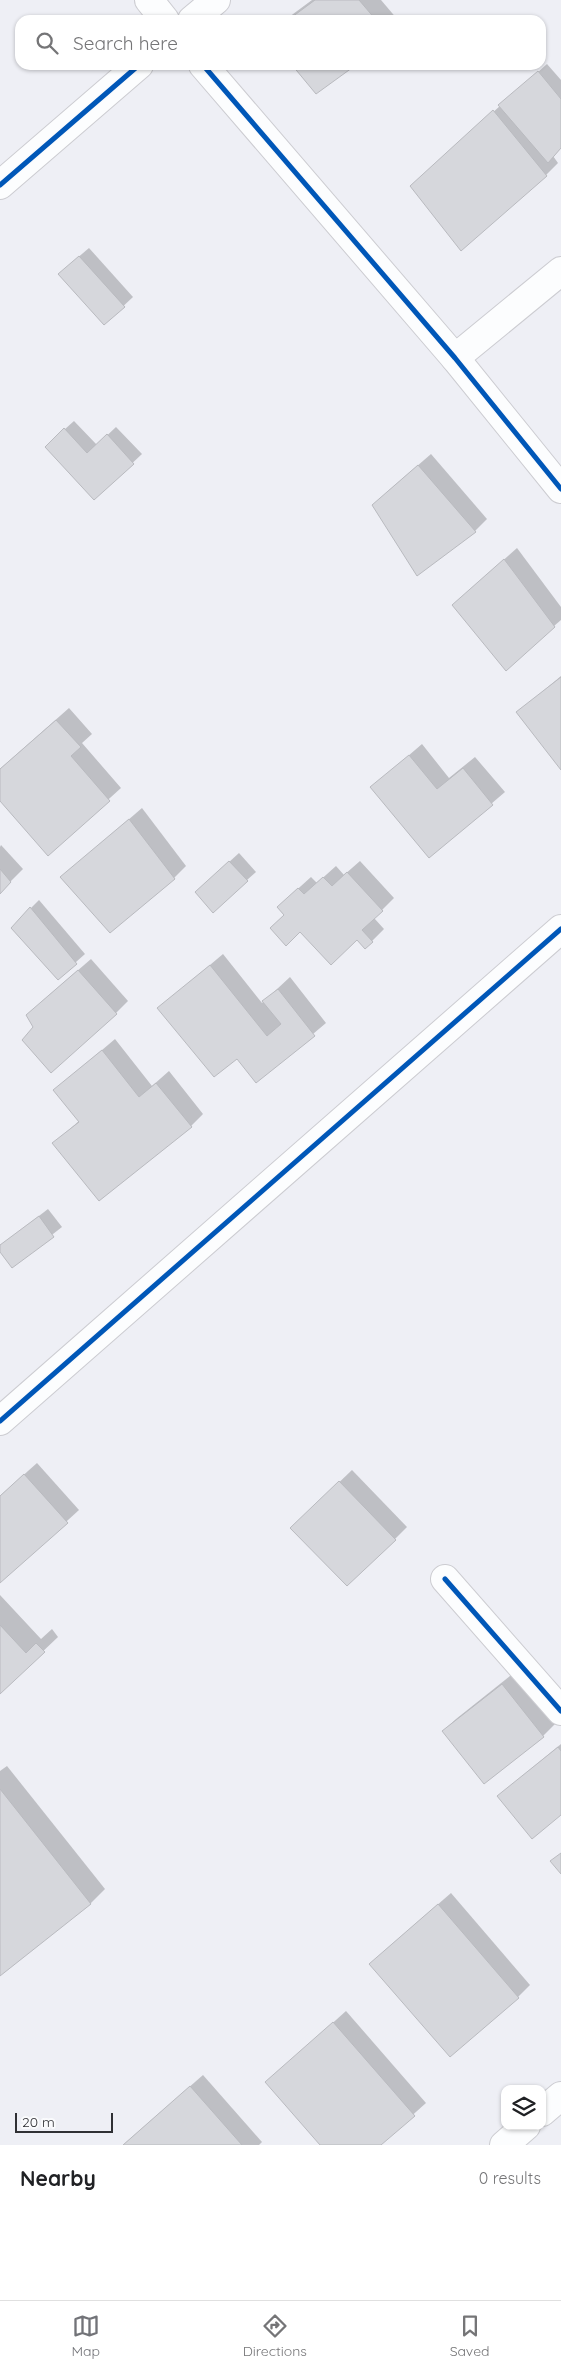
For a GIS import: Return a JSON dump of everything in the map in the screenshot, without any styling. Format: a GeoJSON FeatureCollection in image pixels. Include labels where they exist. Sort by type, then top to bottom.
{"type":"FeatureCollection","features":[{"type":"Feature","properties":{"kind":"street"},"geometry":{"type":"LineString","coordinates":[[149,0],[161,15]]}},
{"type":"Feature","properties":{"kind":"street"},"geometry":{"type":"LineString","coordinates":[[198,15],[216,0]]}},
{"type":"Feature","properties":{"kind":"street"},"geometry":{"type":"LineString","coordinates":[[0,185],[133,70]]}},
{"type":"Feature","properties":{"kind":"street"},"geometry":{"type":"LineString","coordinates":[[207,70],[455,358],[561,489]]}},
{"type":"Feature","properties":{"kind":"street"},"geometry":{"type":"LineString","coordinates":[[455,358],[561,271]]}},
{"type":"Feature","properties":{"kind":"street"},"geometry":{"type":"LineString","coordinates":[[0,1421],[561,929]]}},
{"type":"Feature","properties":{"kind":"street"},"geometry":{"type":"LineString","coordinates":[[445,1579],[561,1711]]}},
{"type":"Feature","properties":{"kind":"street"},"geometry":{"type":"LineString","coordinates":[[546,2109],[561,2096]]}},
{"type":"Feature","properties":{"kind":"street"},"geometry":{"type":"LineString","coordinates":[[504,2145],[521,2130]]}},
{"type":"Feature","properties":{"kind":"building"},"geometry":{"type":"Polygon","coordinates":[[[315,0],[359,0],[372,15],[295,15],[315,0]]]}},
{"type":"Feature","properties":{"kind":"building"},"geometry":{"type":"Polygon","coordinates":[[[296,70],[349,70],[316,94],[296,70]]]}},
{"type":"Feature","properties":{"kind":"building"},"geometry":{"type":"Polygon","coordinates":[[[538,71],[561,99],[561,148],[548,163],[498,105],[538,71]]]}},
{"type":"Feature","properties":{"kind":"building"},"geometry":{"type":"Polygon","coordinates":[[[493,110],[547,176],[461,251],[410,186],[493,110]]]}},
{"type":"Feature","properties":{"kind":"building"},"geometry":{"type":"Polygon","coordinates":[[[79,256],[125,307],[104,325],[58,274],[79,256]]]}},
{"type":"Feature","properties":{"kind":"building"},"geometry":{"type":"Polygon","coordinates":[[[64,428],[87,453],[107,434],[134,464],[94,500],[45,447],[64,428]]]}},
{"type":"Feature","properties":{"kind":"building"},"geometry":{"type":"Polygon","coordinates":[[[418,465],[476,532],[417,576],[372,505],[418,465]]]}},
{"type":"Feature","properties":{"kind":"building"},"geometry":{"type":"Polygon","coordinates":[[[504,559],[555,627],[506,671],[452,605],[504,559]]]}},
{"type":"Feature","properties":{"kind":"building"},"geometry":{"type":"Polygon","coordinates":[[[561,677],[561,770],[516,712],[561,677]]]}},
{"type":"Feature","properties":{"kind":"building"},"geometry":{"type":"Polygon","coordinates":[[[56,720],[81,747],[71,756],[110,801],[48,856],[0,801],[0,769],[56,720]]]}},
{"type":"Feature","properties":{"kind":"building"},"geometry":{"type":"Polygon","coordinates":[[[409,755],[437,789],[463,768],[493,805],[429,858],[370,787],[409,755]]]}},
{"type":"Feature","properties":{"kind":"building"},"geometry":{"type":"Polygon","coordinates":[[[129,819],[175,879],[110,933],[60,877],[129,819]]]}},
{"type":"Feature","properties":{"kind":"building"},"geometry":{"type":"Polygon","coordinates":[[[229,861],[248,881],[213,913],[195,892],[229,861]]]}},
{"type":"Feature","properties":{"kind":"building"},"geometry":{"type":"Polygon","coordinates":[[[0,869],[11,882],[0,894],[0,869]]]}},
{"type":"Feature","properties":{"kind":"building"},"geometry":{"type":"Polygon","coordinates":[[[347,872],[383,911],[362,930],[373,942],[365,949],[357,940],[331,965],[300,932],[286,946],[270,928],[284,915],[277,907],[298,888],[304,894],[323,877],[332,886],[347,872]]]}},
{"type":"Feature","properties":{"kind":"building"},"geometry":{"type":"Polygon","coordinates":[[[30,907],[77,964],[58,980],[11,928],[30,907]]]}},
{"type":"Feature","properties":{"kind":"building"},"geometry":{"type":"Polygon","coordinates":[[[210,965],[267,1036],[281,1024],[262,1001],[278,989],[315,1036],[256,1083],[237,1059],[214,1077],[157,1008],[210,965]]]}},
{"type":"Feature","properties":{"kind":"building"},"geometry":{"type":"Polygon","coordinates":[[[78,970],[117,1014],[51,1073],[22,1040],[33,1027],[26,1015],[78,970]]]}},
{"type":"Feature","properties":{"kind":"building"},"geometry":{"type":"Polygon","coordinates":[[[102,1050],[139,1097],[156,1083],[192,1127],[99,1201],[52,1143],[79,1122],[53,1090],[102,1050]]]}},
{"type":"Feature","properties":{"kind":"building"},"geometry":{"type":"Polygon","coordinates":[[[39,1216],[54,1237],[12,1268],[0,1252],[0,1245],[39,1216]]]}},
{"type":"Feature","properties":{"kind":"building"},"geometry":{"type":"Polygon","coordinates":[[[24,1474],[68,1523],[0,1583],[0,1496],[24,1474]]]}},
{"type":"Feature","properties":{"kind":"building"},"geometry":{"type":"Polygon","coordinates":[[[339,1481],[396,1540],[347,1586],[290,1528],[339,1481]]]}},
{"type":"Feature","properties":{"kind":"building"},"geometry":{"type":"Polygon","coordinates":[[[0,1625],[26,1653],[36,1643],[45,1652],[0,1694],[0,1625]]]}},
{"type":"Feature","properties":{"kind":"building"},"geometry":{"type":"Polygon","coordinates":[[[502,1684],[544,1737],[484,1784],[442,1731],[502,1684]]]}},
{"type":"Feature","properties":{"kind":"building"},"geometry":{"type":"Polygon","coordinates":[[[558,1747],[561,1751],[561,1815],[532,1839],[497,1796],[558,1747]]]}},
{"type":"Feature","properties":{"kind":"building"},"geometry":{"type":"Polygon","coordinates":[[[0,1789],[91,1904],[0,1976],[0,1789]]]}},
{"type":"Feature","properties":{"kind":"building"},"geometry":{"type":"Polygon","coordinates":[[[561,1853],[561,1874],[550,1861],[561,1853]]]}},
{"type":"Feature","properties":{"kind":"building"},"geometry":{"type":"Polygon","coordinates":[[[438,1904],[519,1998],[450,2057],[369,1964],[438,1904]]]}},
{"type":"Feature","properties":{"kind":"building"},"geometry":{"type":"Polygon","coordinates":[[[333,2022],[415,2116],[381,2145],[320,2145],[265,2082],[333,2022]]]}},
{"type":"Feature","properties":{"kind":"building"},"geometry":{"type":"Polygon","coordinates":[[[190,2086],[242,2145],[123,2145],[190,2086]]]}},
{"type":"Feature","properties":{"kind":"cycle path"},"geometry":{"type":"LineString","coordinates":[[0,185],[133,70]]}},
{"type":"Feature","properties":{"kind":"cycle path"},"geometry":{"type":"LineString","coordinates":[[207,70],[455,358],[561,489]]}},
{"type":"Feature","properties":{"kind":"cycle path"},"geometry":{"type":"LineString","coordinates":[[0,1421],[561,929]]}},
{"type":"Feature","properties":{"kind":"cycle path"},"geometry":{"type":"LineString","coordinates":[[445,1579],[561,1711]]}}]}
